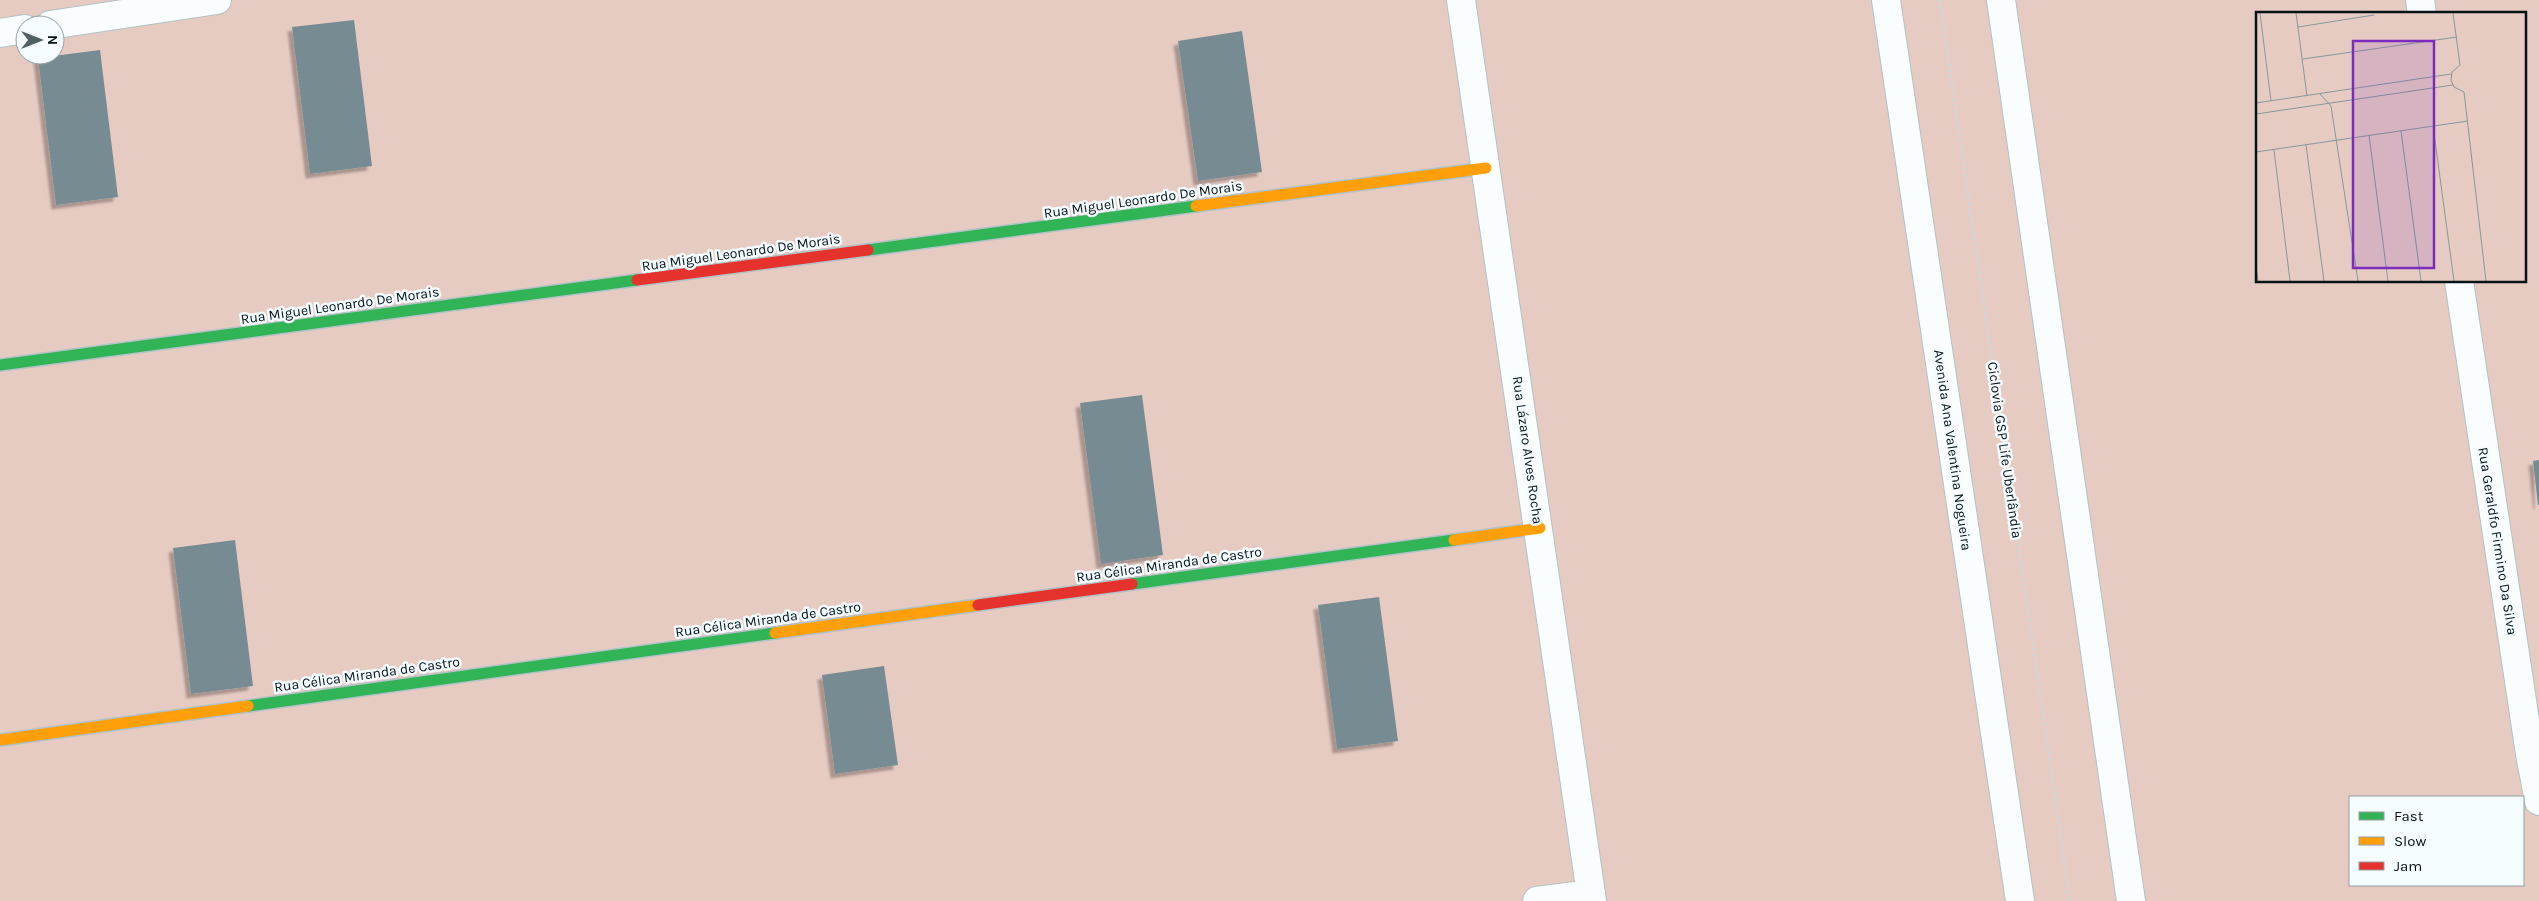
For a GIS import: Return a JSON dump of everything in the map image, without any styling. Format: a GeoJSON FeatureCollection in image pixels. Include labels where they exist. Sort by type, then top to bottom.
{"type":"FeatureCollection","features":[{"type":"Feature","properties":{"kind":"street"},"geometry":{"type":"LineString","coordinates":[[65,23],[217,0]]}},
{"type":"Feature","properties":{"kind":"street","name":"Rua Lázaro Alves Rocha"},"geometry":{"type":"LineString","coordinates":[[1461,0],[1540,528],[1591,897]]}},
{"type":"Feature","properties":{"kind":"street","name":"Avenida Ana Valentina Nogueira"},"geometry":{"type":"LineString","coordinates":[[1886,0],[2020,901]]}},
{"type":"Feature","properties":{"kind":"street"},"geometry":{"type":"LineString","coordinates":[[2001,0],[2131,901]]}},
{"type":"Feature","properties":{"kind":"street"},"geometry":{"type":"LineString","coordinates":[[0,33],[15,31]]}},
{"type":"Feature","properties":{"kind":"street","name":"Rua Miguel Leonardo De Morais"},"geometry":{"type":"LineString","coordinates":[[0,365],[1486,168]]}},
{"type":"Feature","properties":{"kind":"street","name":"Rua Geraldfo Firmino Da Silva"},"geometry":{"type":"LineString","coordinates":[[2459,282],[2527,735],[2539,801]]}},
{"type":"Feature","properties":{"kind":"street","name":"Rua Célica Miranda de Castro"},"geometry":{"type":"LineString","coordinates":[[0,740],[1540,528]]}},
{"type":"Feature","properties":{"kind":"street"},"geometry":{"type":"LineString","coordinates":[[1537,901],[1591,897]]}},
{"type":"Feature","properties":{"kind":"path","name":"Ciclovia GSP Life Uberlândia"},"geometry":{"type":"LineString","coordinates":[[1940,0],[2070,901]]}},
{"type":"Feature","properties":{"kind":"shaded area"},"geometry":{"type":"Polygon","coordinates":[[[0,0],[2539,0],[2539,901],[0,901],[0,0]]]}},
{"type":"Feature","properties":{"kind":"building"},"geometry":{"type":"Polygon","coordinates":[[[354,20],[372,166],[310,174],[292,27],[354,20]]]}},
{"type":"Feature","properties":{"kind":"building"},"geometry":{"type":"Polygon","coordinates":[[[1242,31],[1262,172],[1198,181],[1178,41],[1242,31]]]}},
{"type":"Feature","properties":{"kind":"building"},"geometry":{"type":"Polygon","coordinates":[[[100,50],[118,197],[56,205],[39,65],[65,65],[65,55],[100,50]]]}},
{"type":"Feature","properties":{"kind":"building"},"geometry":{"type":"Polygon","coordinates":[[[1142,395],[1163,555],[1101,564],[1080,403],[1142,395]]]}},
{"type":"Feature","properties":{"kind":"building"},"geometry":{"type":"Polygon","coordinates":[[[2539,460],[2539,505],[2538,505],[2533,461],[2539,460]]]}},
{"type":"Feature","properties":{"kind":"building"},"geometry":{"type":"Polygon","coordinates":[[[235,540],[253,686],[191,694],[173,548],[235,540]]]}},
{"type":"Feature","properties":{"kind":"building"},"geometry":{"type":"Polygon","coordinates":[[[1379,597],[1398,741],[1337,749],[1318,605],[1379,597]]]}},
{"type":"Feature","properties":{"kind":"building"},"geometry":{"type":"Polygon","coordinates":[[[884,666],[898,765],[835,774],[822,675],[884,666]]]}},
{"type":"Feature","properties":{"kind":"traffic: fast"},"geometry":{"type":"LineString","coordinates":[[868,250],[1196,206]]}},
{"type":"Feature","properties":{"kind":"traffic: fast"},"geometry":{"type":"LineString","coordinates":[[0,365],[637,280]]}},
{"type":"Feature","properties":{"kind":"traffic: fast"},"geometry":{"type":"LineString","coordinates":[[1132,584],[1454,540]]}},
{"type":"Feature","properties":{"kind":"traffic: fast"},"geometry":{"type":"LineString","coordinates":[[248,706],[775,633]]}},
{"type":"Feature","properties":{"kind":"traffic: slow"},"geometry":{"type":"LineString","coordinates":[[1196,206],[1486,168]]}},
{"type":"Feature","properties":{"kind":"traffic: slow"},"geometry":{"type":"LineString","coordinates":[[1454,540],[1540,528]]}},
{"type":"Feature","properties":{"kind":"traffic: slow"},"geometry":{"type":"LineString","coordinates":[[775,633],[978,605]]}},
{"type":"Feature","properties":{"kind":"traffic: slow"},"geometry":{"type":"LineString","coordinates":[[0,740],[248,706]]}},
{"type":"Feature","properties":{"kind":"traffic: jam"},"geometry":{"type":"LineString","coordinates":[[637,280],[868,250]]}},
{"type":"Feature","properties":{"kind":"traffic: jam"},"geometry":{"type":"LineString","coordinates":[[978,605],[1132,584]]}}]}
